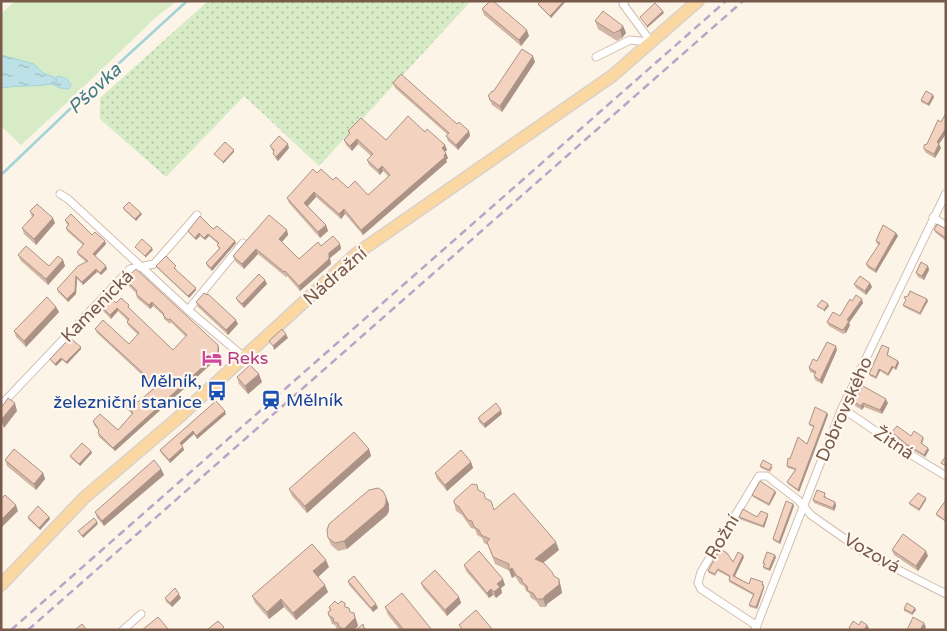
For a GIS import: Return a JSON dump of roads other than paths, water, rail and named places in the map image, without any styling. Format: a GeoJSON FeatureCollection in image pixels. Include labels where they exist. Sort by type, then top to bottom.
{"type":"FeatureCollection","features":[{"type":"Feature","properties":{"kind":"main road","name":"Nádražní"},"geometry":{"type":"LineString","coordinates":[[1,585],[84,498],[179,417],[356,254],[612,76],[691,3]]}},
{"type":"Feature","properties":{"kind":"street"},"geometry":{"type":"LineString","coordinates":[[625,1],[623,4],[651,42]]}},
{"type":"Feature","properties":{"kind":"street"},"geometry":{"type":"LineString","coordinates":[[596,57],[630,40],[651,42]]}},
{"type":"Feature","properties":{"kind":"street","name":"Dobrovského"},"geometry":{"type":"LineString","coordinates":[[756,628],[842,408],[946,193]]}},
{"type":"Feature","properties":{"kind":"street"},"geometry":{"type":"LineString","coordinates":[[60,194],[68,198],[188,310],[244,357]]}},
{"type":"Feature","properties":{"kind":"street","name":"Kamenická"},"geometry":{"type":"LineString","coordinates":[[1,405],[130,268],[154,264],[196,214]]}},
{"type":"Feature","properties":{"kind":"street"},"geometry":{"type":"LineString","coordinates":[[933,217],[946,226]]}},
{"type":"Feature","properties":{"kind":"street"},"geometry":{"type":"LineString","coordinates":[[188,310],[243,242]]}},
{"type":"Feature","properties":{"kind":"street","name":"Žitná"},"geometry":{"type":"LineString","coordinates":[[842,408],[903,450],[946,476]]}},
{"type":"Feature","properties":{"kind":"street","name":"Rožní"},"geometry":{"type":"LineString","coordinates":[[756,628],[701,589],[698,583],[699,578],[759,476],[768,476],[803,506]]}},
{"type":"Feature","properties":{"kind":"street","name":"Vozová"},"geometry":{"type":"LineString","coordinates":[[803,506],[811,515],[864,553],[946,594]]}},
{"type":"Feature","properties":{"kind":"street"},"geometry":{"type":"LineString","coordinates":[[123,630],[141,614]]}},
{"type":"Feature","properties":{"kind":"water"},"geometry":{"type":"Polygon","coordinates":[[[1,55],[34,64],[43,73],[54,77],[57,82],[56,77],[59,76],[67,79],[71,85],[69,89],[60,88],[52,84],[1,88],[1,55]]]}},
{"type":"Feature","properties":{"kind":"waterway","name":"Pšovka"},"geometry":{"type":"LineString","coordinates":[[1,175],[187,1]]}},
{"type":"Feature","properties":{"kind":"railway"},"geometry":{"type":"LineString","coordinates":[[11,630],[726,1]]}},
{"type":"Feature","properties":{"kind":"railway"},"geometry":{"type":"LineString","coordinates":[[28,630],[743,1]]}},
{"type":"Feature","properties":{"kind":"place","name":"Reks"},"geometry":{"type":"Point","coordinates":[212,358]}},
{"type":"Feature","properties":{"kind":"place","name":"Mělník, železniční stanice"},"geometry":{"type":"Point","coordinates":[217,391]}},
{"type":"Feature","properties":{"kind":"place","name":"Mělník"},"geometry":{"type":"Point","coordinates":[271,400]}}]}
